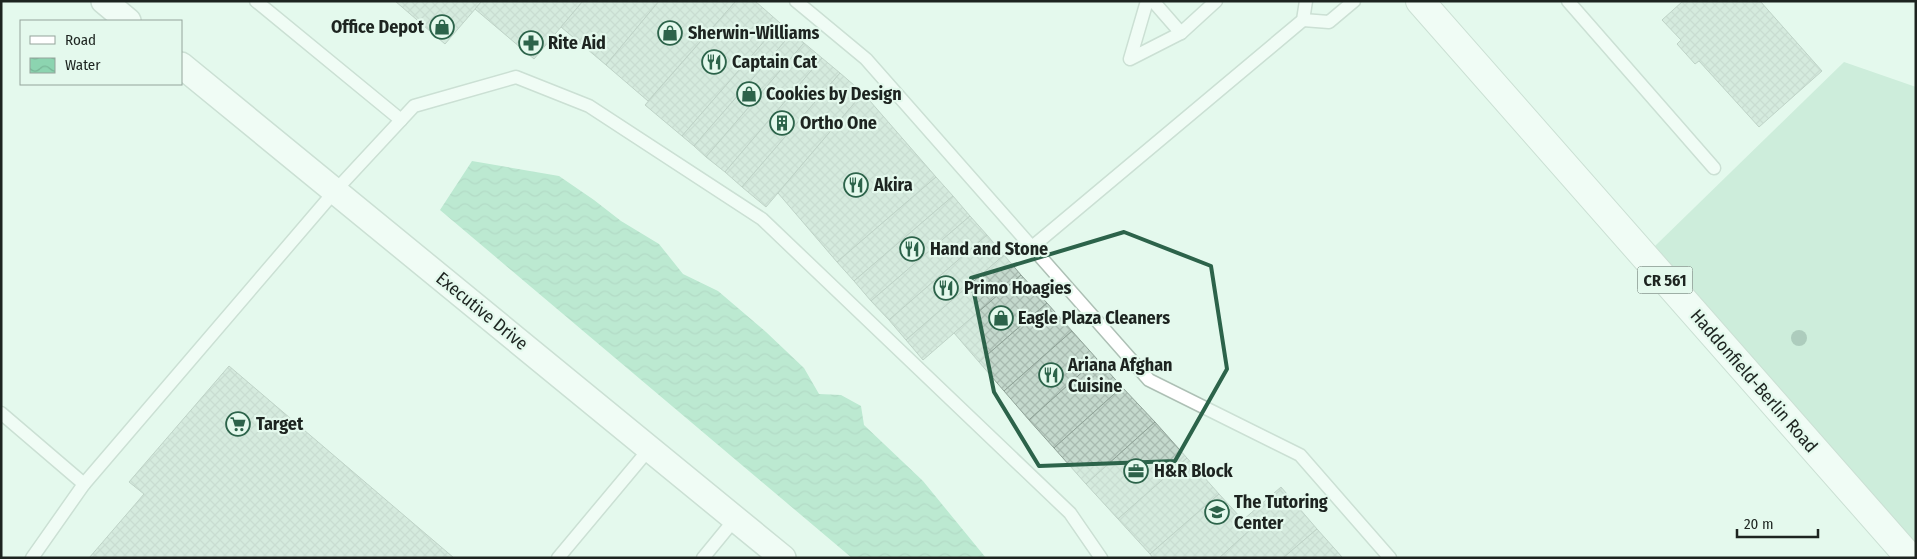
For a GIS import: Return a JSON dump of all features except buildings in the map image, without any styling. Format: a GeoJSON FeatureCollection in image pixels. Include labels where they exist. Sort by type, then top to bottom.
{"type":"FeatureCollection","features":[{"type":"Feature","properties":{"kind":"main road","name":"Haddonfield-Berlin Road"},"geometry":{"type":"LineString","coordinates":[[1420,1],[1910,558]]}},
{"type":"Feature","properties":{"kind":"street"},"geometry":{"type":"LineString","coordinates":[[104,1],[127,20]]}},
{"type":"Feature","properties":{"kind":"street","name":"Executive Drive"},"geometry":{"type":"LineString","coordinates":[[182,66],[783,558]]}},
{"type":"Feature","properties":{"kind":"lane"},"geometry":{"type":"LineString","coordinates":[[256,1],[401,120]]}},
{"type":"Feature","properties":{"kind":"lane"},"geometry":{"type":"LineString","coordinates":[[796,1],[866,59],[1149,380],[1300,455],[1390,558]]}},
{"type":"Feature","properties":{"kind":"lane"},"geometry":{"type":"LineString","coordinates":[[1147,1],[1130,59],[1181,33],[1216,1]]}},
{"type":"Feature","properties":{"kind":"lane"},"geometry":{"type":"LineString","coordinates":[[1153,1],[1181,33]]}},
{"type":"Feature","properties":{"kind":"lane"},"geometry":{"type":"LineString","coordinates":[[1032,247],[1303,20],[1306,1]]}},
{"type":"Feature","properties":{"kind":"lane"},"geometry":{"type":"LineString","coordinates":[[1303,20],[1329,22],[1354,1]]}},
{"type":"Feature","properties":{"kind":"lane"},"geometry":{"type":"LineString","coordinates":[[1568,1],[1714,168]]}},
{"type":"Feature","properties":{"kind":"lane"},"geometry":{"type":"LineString","coordinates":[[32,558],[84,484],[335,191],[414,106],[516,77],[589,106],[762,219],[1070,513],[1102,558]]}},
{"type":"Feature","properties":{"kind":"lane"},"geometry":{"type":"LineString","coordinates":[[1,413],[84,484]]}},
{"type":"Feature","properties":{"kind":"lane"},"geometry":{"type":"LineString","coordinates":[[558,558],[650,448]]}},
{"type":"Feature","properties":{"kind":"lane"},"geometry":{"type":"LineString","coordinates":[[703,558],[736,519]]}},
{"type":"Feature","properties":{"kind":"highlighted area"},"geometry":{"type":"Polygon","coordinates":[[[1124,232],[1211,266],[1227,369],[1175,461],[1039,466],[994,392],[971,278],[1124,232]]]}},
{"type":"Feature","properties":{"kind":"shaded area"},"geometry":{"type":"Polygon","coordinates":[[[1844,62],[1916,87],[1916,544],[1655,246],[1844,62]]]}},
{"type":"Feature","properties":{"kind":"water"},"geometry":{"type":"Polygon","coordinates":[[[472,161],[559,176],[621,221],[659,244],[683,274],[718,291],[766,332],[804,368],[819,394],[841,395],[861,406],[864,425],[923,481],[986,558],[852,558],[440,210],[472,161]]]}},
{"type":"Feature","properties":{"kind":"place","name":"Office Depot"},"geometry":{"type":"Point","coordinates":[442,27]}},
{"type":"Feature","properties":{"kind":"place","name":"Sherwin-Williams"},"geometry":{"type":"Point","coordinates":[670,33]}},
{"type":"Feature","properties":{"kind":"place","name":"Rite Aid"},"geometry":{"type":"Point","coordinates":[531,43]}},
{"type":"Feature","properties":{"kind":"place","name":"Captain Cat"},"geometry":{"type":"Point","coordinates":[714,62]}},
{"type":"Feature","properties":{"kind":"place","name":"Cookies by Design"},"geometry":{"type":"Point","coordinates":[749,94]}},
{"type":"Feature","properties":{"kind":"place","name":"Ortho One"},"geometry":{"type":"Point","coordinates":[782,123]}},
{"type":"Feature","properties":{"kind":"place","name":"Akira"},"geometry":{"type":"Point","coordinates":[856,185]}},
{"type":"Feature","properties":{"kind":"place","name":"Hand and Stone"},"geometry":{"type":"Point","coordinates":[912,249]}},
{"type":"Feature","properties":{"kind":"place","name":"Primo Hoagies"},"geometry":{"type":"Point","coordinates":[946,288]}},
{"type":"Feature","properties":{"kind":"place","name":"Eagle Plaza Cleaners"},"geometry":{"type":"Point","coordinates":[1001,318]}},
{"type":"Feature","properties":{"kind":"place","name":"Ariana Afghan Cuisine"},"geometry":{"type":"Point","coordinates":[1051,375]}},
{"type":"Feature","properties":{"kind":"place","name":"Target"},"geometry":{"type":"Point","coordinates":[238,424]}},
{"type":"Feature","properties":{"kind":"place","name":"H&R Block"},"geometry":{"type":"Point","coordinates":[1136,471]}},
{"type":"Feature","properties":{"kind":"place","name":"The Tutoring Center"},"geometry":{"type":"Point","coordinates":[1217,512]}}]}
